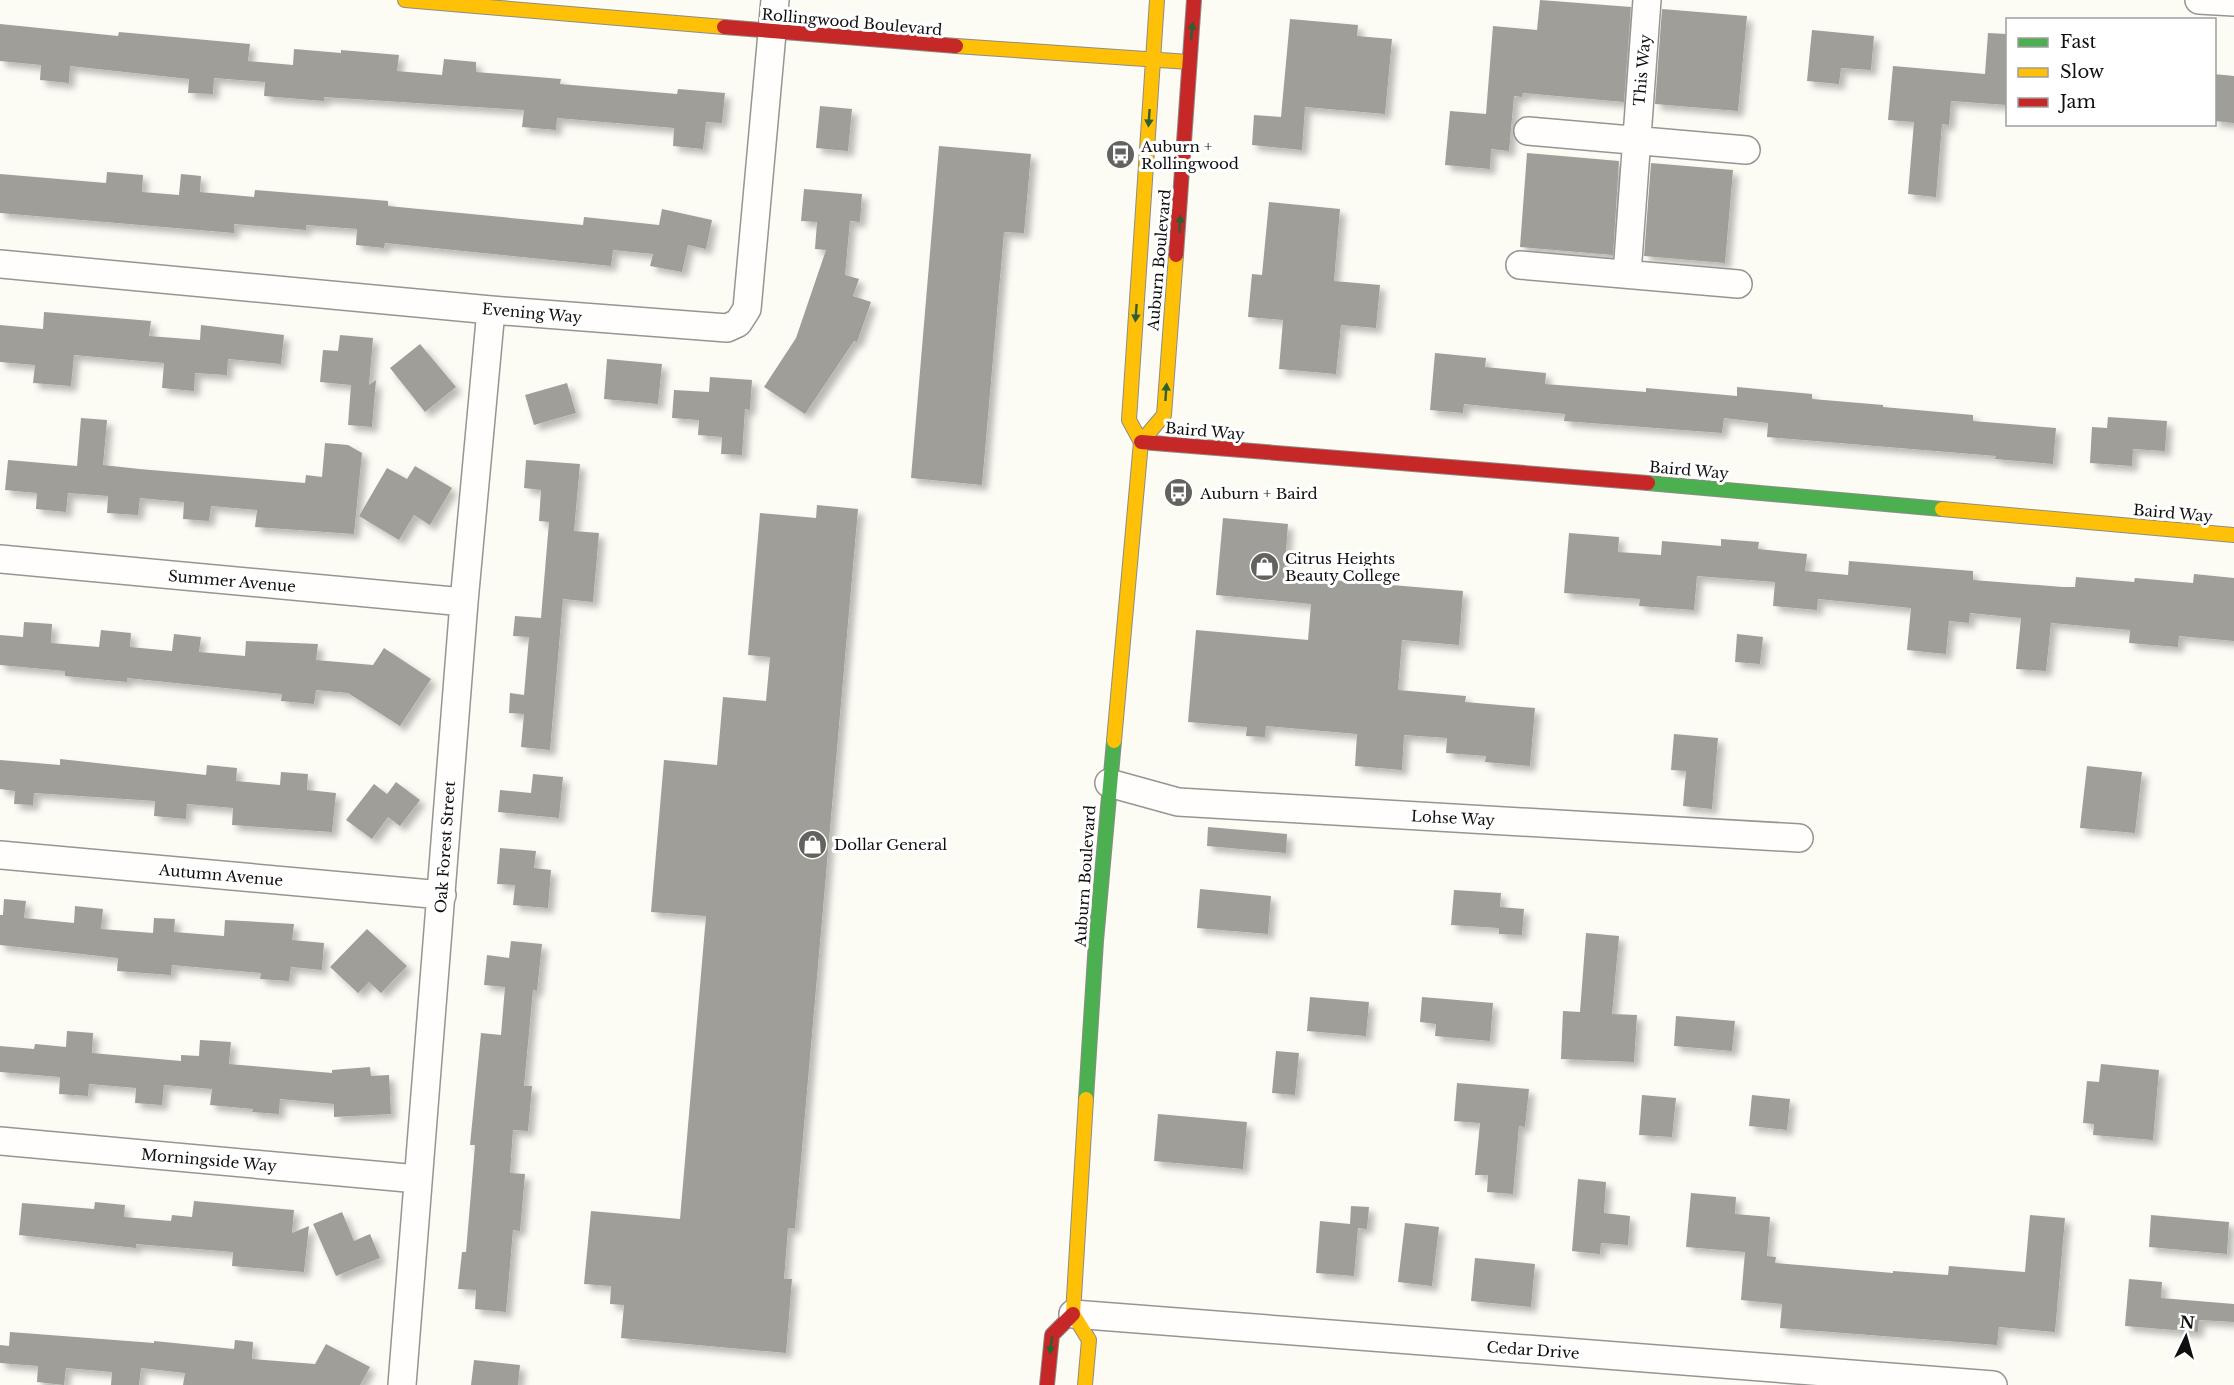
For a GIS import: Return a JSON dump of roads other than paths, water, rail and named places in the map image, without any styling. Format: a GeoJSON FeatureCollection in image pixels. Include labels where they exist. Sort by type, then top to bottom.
{"type":"FeatureCollection","features":[{"type":"Feature","properties":{"kind":"main road","name":"Rollingwood Boulevard"},"geometry":{"type":"LineString","coordinates":[[405,0],[774,32],[1189,62]]}},
{"type":"Feature","properties":{"kind":"main road","name":"Auburn Boulevard"},"geometry":{"type":"LineString","coordinates":[[1073,1314],[1109,783],[1141,442],[1129,420],[1156,0]]}},
{"type":"Feature","properties":{"kind":"main road","name":"Auburn Boulevard"},"geometry":{"type":"LineString","coordinates":[[1141,442],[1164,415],[1194,0]]}},
{"type":"Feature","properties":{"kind":"main road","name":"Baird Way"},"geometry":{"type":"LineString","coordinates":[[1141,442],[1360,458],[2234,535]]}},
{"type":"Feature","properties":{"kind":"main road"},"geometry":{"type":"LineString","coordinates":[[1047,1385],[1052,1335],[1073,1314],[1089,1340],[1084,1385]]}},
{"type":"Feature","properties":{"kind":"street","name":"Evening Way"},"geometry":{"type":"LineString","coordinates":[[0,264],[491,310],[727,328],[738,323],[747,309],[774,32],[775,0]]}},
{"type":"Feature","properties":{"kind":"street","name":"This Way"},"geometry":{"type":"LineString","coordinates":[[1627,274],[1647,0]]}},
{"type":"Feature","properties":{"kind":"street"},"geometry":{"type":"LineString","coordinates":[[2199,0],[2234,2]]}},
{"type":"Feature","properties":{"kind":"street"},"geometry":{"type":"LineString","coordinates":[[1528,131],[1746,150]]}},
{"type":"Feature","properties":{"kind":"street"},"geometry":{"type":"LineString","coordinates":[[1520,266],[1738,284]]}},
{"type":"Feature","properties":{"kind":"street","name":"Oak Forest Street"},"geometry":{"type":"LineString","coordinates":[[402,1385],[464,602],[491,310]]}},
{"type":"Feature","properties":{"kind":"street","name":"Summer Avenue"},"geometry":{"type":"LineString","coordinates":[[0,559],[464,602]]}},
{"type":"Feature","properties":{"kind":"street","name":"Lohse Way"},"geometry":{"type":"LineString","coordinates":[[1109,783],[1178,802],[1799,838]]}},
{"type":"Feature","properties":{"kind":"street","name":"Autumn Avenue"},"geometry":{"type":"LineString","coordinates":[[0,855],[442,895]]}},
{"type":"Feature","properties":{"kind":"street","name":"Morningside Way"},"geometry":{"type":"LineString","coordinates":[[0,1141],[418,1179]]}},
{"type":"Feature","properties":{"kind":"street","name":"Cedar Drive"},"geometry":{"type":"LineString","coordinates":[[1073,1314],[1993,1385]]}},
{"type":"Feature","properties":{"kind":"place","name":"Auburn + Rollingwood"},"geometry":{"type":"Point","coordinates":[1120,155]}},
{"type":"Feature","properties":{"kind":"place","name":"Auburn + Baird"},"geometry":{"type":"Point","coordinates":[1179,493]}},
{"type":"Feature","properties":{"kind":"place","name":"Citrus Heights Beauty College"},"geometry":{"type":"Point","coordinates":[1264,567]}},
{"type":"Feature","properties":{"kind":"place","name":"Dollar General"},"geometry":{"type":"Point","coordinates":[813,844]}}]}
